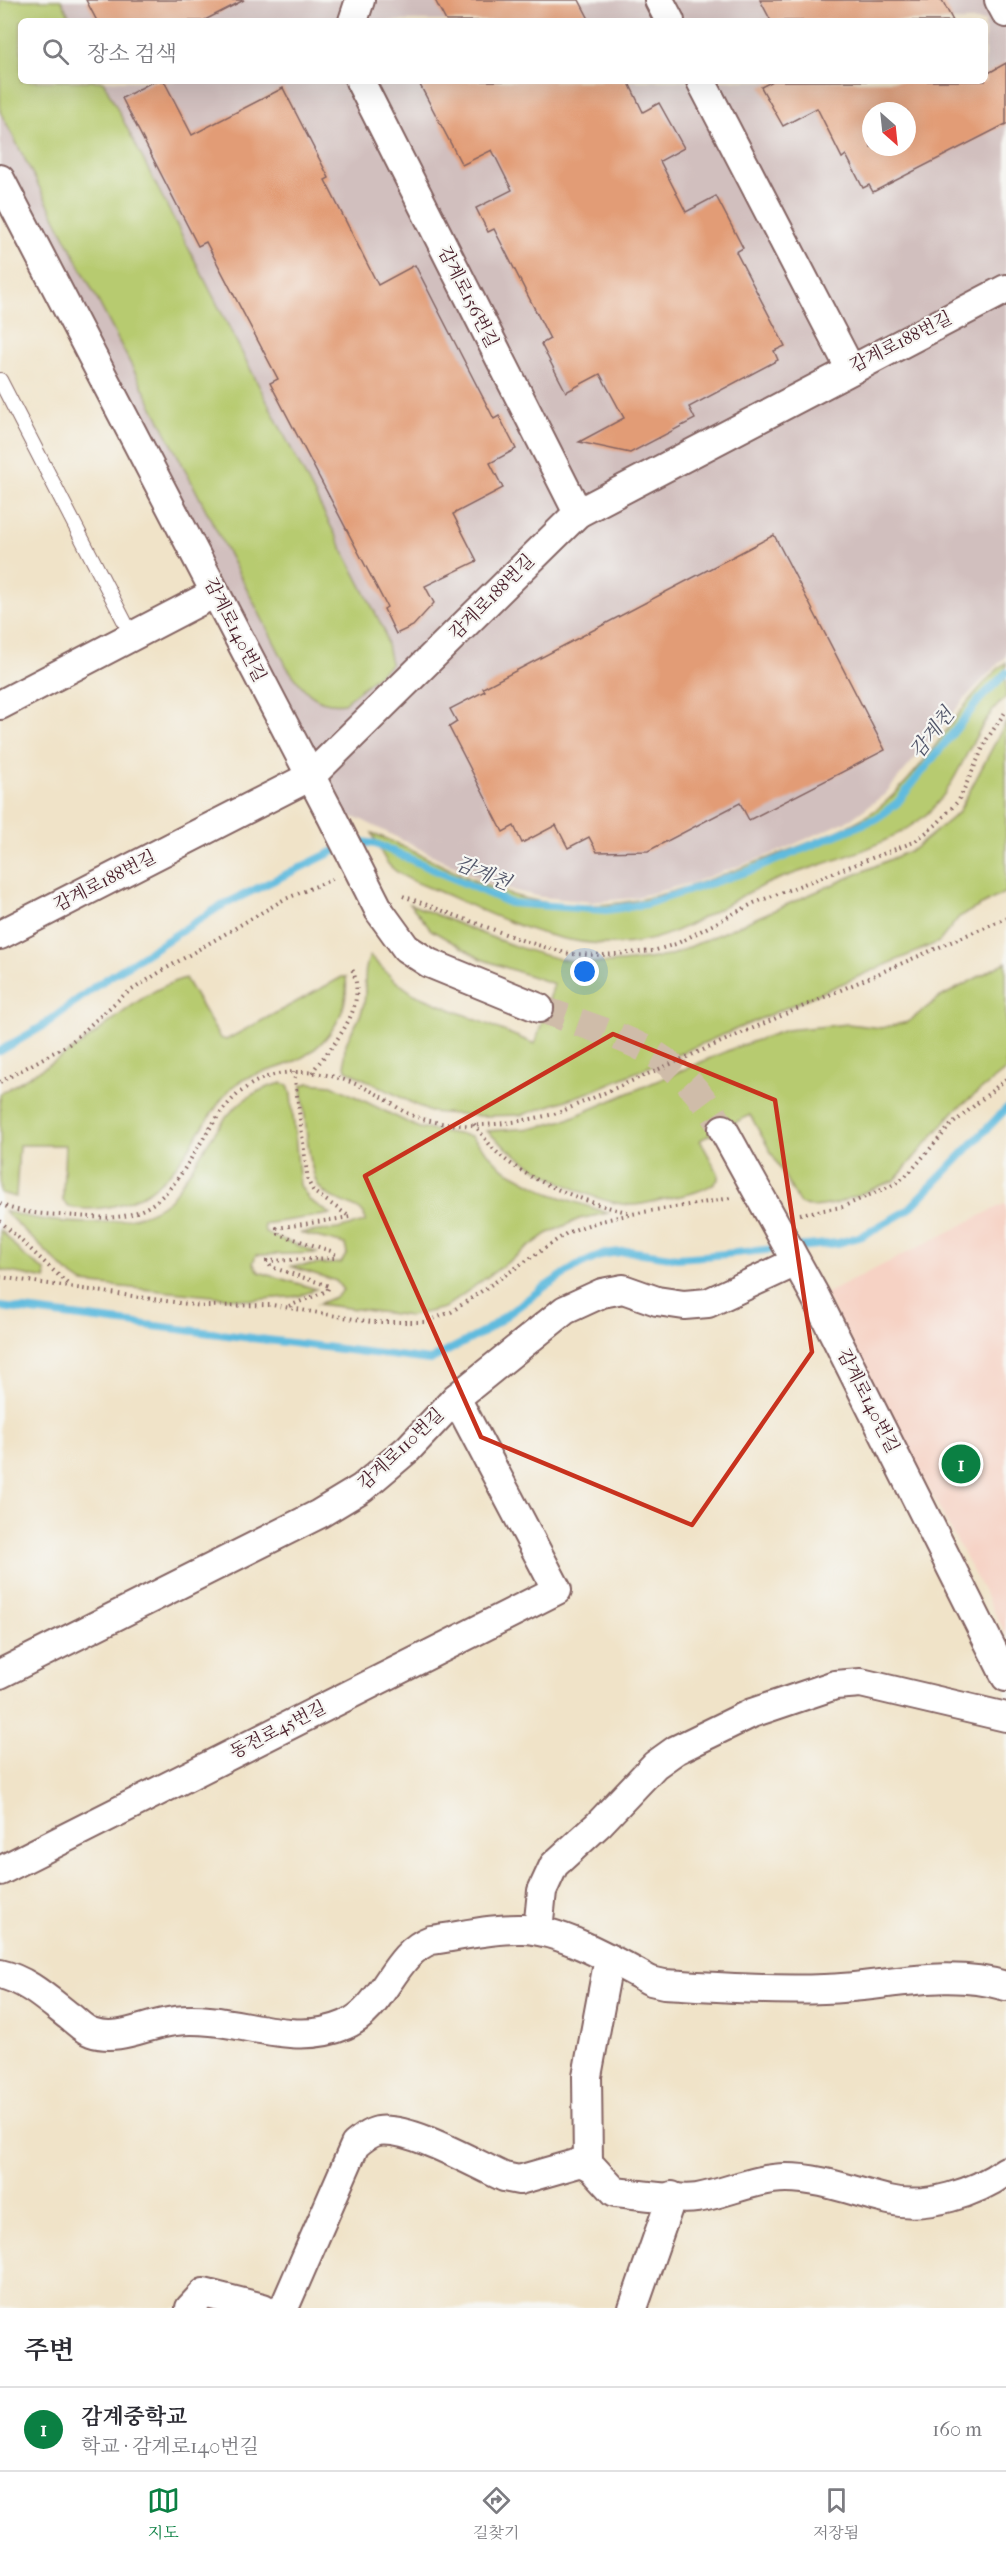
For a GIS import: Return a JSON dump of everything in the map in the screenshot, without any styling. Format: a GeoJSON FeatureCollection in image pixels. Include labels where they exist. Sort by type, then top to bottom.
{"type":"FeatureCollection","features":[{"type":"Feature","properties":{"kind":"street"},"geometry":{"type":"LineString","coordinates":[[354,18],[360,0]]}},
{"type":"Feature","properties":{"kind":"street"},"geometry":{"type":"LineString","coordinates":[[659,0],[668,18]]}},
{"type":"Feature","properties":{"kind":"street"},"geometry":{"type":"LineString","coordinates":[[999,0],[1006,13]]}},
{"type":"Feature","properties":{"kind":"street","name":"감계로156번길"},"geometry":{"type":"LineString","coordinates":[[362,84],[578,513]]}},
{"type":"Feature","properties":{"kind":"street"},"geometry":{"type":"LineString","coordinates":[[703,84],[850,368]]}},
{"type":"Feature","properties":{"kind":"street","name":"감계로140번길"},"geometry":{"type":"LineString","coordinates":[[0,179],[380,912],[406,948],[429,963],[539,1008]]}},
{"type":"Feature","properties":{"kind":"street","name":"감계로188번길"},"geometry":{"type":"LineString","coordinates":[[0,935],[311,776],[578,513],[850,368],[1006,289]]}},
{"type":"Feature","properties":{"kind":"street"},"geometry":{"type":"LineString","coordinates":[[0,705],[216,593]]}},
{"type":"Feature","properties":{"kind":"street","name":"감계로140번길"},"geometry":{"type":"LineString","coordinates":[[723,1129],[813,1294],[1006,1677]]}},
{"type":"Feature","properties":{"kind":"street","name":"감계로110번길"},"geometry":{"type":"LineString","coordinates":[[0,1674],[319,1514],[369,1482],[408,1449],[456,1398],[565,1310],[602,1293],[623,1289],[657,1301],[684,1305],[708,1303],[796,1262]]}},
{"type":"Feature","properties":{"kind":"street","name":"동전로45번길"},"geometry":{"type":"LineString","coordinates":[[0,1871],[557,1590],[456,1398]]}},
{"type":"Feature","properties":{"kind":"street"},"geometry":{"type":"LineString","coordinates":[[538,1930],[542,1891],[554,1865],[599,1824],[655,1765],[676,1750],[752,1713],[835,1685],[861,1683],[1006,1717]]}},
{"type":"Feature","properties":{"kind":"street"},"geometry":{"type":"LineString","coordinates":[[0,1974],[14,1977],[30,1986],[87,2031],[104,2036],[176,2021],[222,2022],[295,2035],[321,2034],[348,2024],[375,2002],[417,1945],[431,1940],[522,1929],[538,1930],[609,1958],[651,1981],[664,1984],[825,1989],[941,1977],[978,1978],[1006,1986]]}},
{"type":"Feature","properties":{"kind":"street"},"geometry":{"type":"LineString","coordinates":[[588,2164],[588,2076],[609,1958]]}},
{"type":"Feature","properties":{"kind":"street"},"geometry":{"type":"LineString","coordinates":[[284,2308],[355,2145],[366,2135],[379,2131],[406,2133],[504,2177],[519,2180],[582,2162],[588,2164],[615,2192],[695,2198],[762,2181],[784,2178],[812,2179],[892,2201],[927,2201],[949,2198],[1006,2171]]}},
{"type":"Feature","properties":{"kind":"street"},"geometry":{"type":"LineString","coordinates":[[633,2308],[672,2196]]}},
{"type":"Feature","properties":{"kind":"street"},"geometry":{"type":"LineString","coordinates":[[190,2308],[204,2294],[263,2308]]}},
{"type":"Feature","properties":{"kind":"lane"},"geometry":{"type":"LineString","coordinates":[[0,380],[132,636]]}},
{"type":"Feature","properties":{"kind":"path"},"geometry":{"type":"LineString","coordinates":[[0,1082],[69,1044],[124,995],[151,977],[283,900],[340,877],[362,878],[393,893],[524,941],[569,954],[603,955],[653,951],[676,944],[754,903],[915,842],[937,824],[959,800],[987,739],[1006,711]]}},
{"type":"Feature","properties":{"kind":"path"},"geometry":{"type":"LineString","coordinates":[[0,1204],[33,1213],[122,1217],[136,1213],[149,1207],[170,1188],[237,1092],[269,1077],[294,1072],[312,1073],[357,1084],[410,1115],[458,1125],[535,1118],[575,1107],[1006,918]]}},
{"type":"Feature","properties":{"kind":"path"},"geometry":{"type":"LineString","coordinates":[[312,1073],[347,1024],[354,1010],[357,995],[356,978],[352,969]]}},
{"type":"Feature","properties":{"kind":"path"},"geometry":{"type":"LineString","coordinates":[[288,1306],[327,1291],[329,1286],[271,1268],[267,1261],[334,1258],[336,1255],[331,1251],[279,1234],[277,1228],[350,1217],[314,1192],[308,1181],[294,1072]]}},
{"type":"Feature","properties":{"kind":"path"},"geometry":{"type":"LineString","coordinates":[[772,1218],[842,1207],[895,1184],[909,1173],[950,1126],[1006,1078]]}},
{"type":"Feature","properties":{"kind":"path"},"geometry":{"type":"LineString","coordinates":[[474,1124],[502,1157],[538,1179],[611,1209],[636,1214]]}},
{"type":"Feature","properties":{"kind":"path"},"geometry":{"type":"LineString","coordinates":[[0,1277],[201,1306],[288,1306],[372,1322],[425,1322],[451,1312],[567,1233],[607,1218],[737,1197],[757,1189]]}},
{"type":"Feature","properties":{"kind":"path"},"geometry":{"type":"LineString","coordinates":[[0,1221],[70,1287]]}},
{"type":"Feature","properties":{"kind":"highlighted area"},"geometry":{"type":"Polygon","coordinates":[[[613,1034],[775,1100],[812,1352],[692,1525],[481,1437],[365,1176],[613,1034]]]}},
{"type":"Feature","properties":{"kind":"shaded area"},"geometry":{"type":"Polygon","coordinates":[[[0,0],[1006,0],[1006,656],[968,695],[885,794],[851,819],[775,853],[691,883],[633,898],[592,902],[541,897],[494,886],[362,820],[341,814],[0,179],[0,0]]]}},
{"type":"Feature","properties":{"kind":"shaded area"},"geometry":{"type":"Polygon","coordinates":[[[1006,1203],[1006,1634],[825,1294],[1006,1203]]]}},
{"type":"Feature","properties":{"kind":"green space"},"geometry":{"type":"Polygon","coordinates":[[[0,0],[61,0],[70,18],[18,18],[18,84],[105,84],[384,630],[391,664],[344,703],[334,704],[317,699],[304,689],[287,667],[0,111],[0,0]]]}},
{"type":"Feature","properties":{"kind":"green space"},"geometry":{"type":"Polygon","coordinates":[[[1006,662],[1006,697],[982,726],[944,794],[918,821],[866,849],[759,887],[679,930],[645,941],[593,944],[567,940],[517,925],[401,875],[386,862],[372,833],[477,882],[528,899],[562,905],[594,905],[627,902],[659,895],[691,886],[804,845],[854,823],[881,806],[914,772],[973,696],[1006,662]]]}},
{"type":"Feature","properties":{"kind":"green space"},"geometry":{"type":"Polygon","coordinates":[[[1006,722],[1006,892],[959,917],[939,942],[590,1092],[522,1115],[482,1116],[430,1112],[346,1070],[345,1050],[364,1003],[365,973],[370,956],[393,979],[414,994],[535,1044],[554,984],[481,959],[431,930],[410,904],[495,939],[561,959],[603,963],[669,956],[914,849],[958,813],[1006,722]]]}},
{"type":"Feature","properties":{"kind":"green space"},"geometry":{"type":"Polygon","coordinates":[[[1006,962],[1006,1070],[953,1112],[895,1180],[835,1204],[814,1207],[800,1204],[750,1115],[700,1140],[718,1173],[718,1180],[713,1184],[689,1194],[634,1205],[611,1202],[592,1196],[553,1178],[517,1155],[487,1131],[535,1128],[568,1119],[734,1048],[786,1030],[848,1024],[881,1028],[908,1022],[939,998],[1006,962]]]}},
{"type":"Feature","properties":{"kind":"green space"},"geometry":{"type":"Polygon","coordinates":[[[342,977],[346,977],[346,992],[338,1020],[331,1032],[321,1043],[297,1060],[247,1078],[232,1087],[171,1172],[147,1193],[108,1207],[73,1208],[63,1201],[65,1145],[19,1145],[16,1197],[0,1193],[0,1094],[80,1045],[143,998],[170,983],[185,978],[220,1038],[226,1040],[342,977]]]}},
{"type":"Feature","properties":{"kind":"green space"},"geometry":{"type":"Polygon","coordinates":[[[282,1083],[288,1085],[291,1095],[300,1185],[309,1200],[331,1214],[264,1224],[265,1233],[318,1253],[256,1255],[253,1263],[259,1272],[316,1289],[300,1296],[251,1300],[83,1283],[68,1273],[4,1211],[43,1219],[88,1223],[111,1222],[152,1211],[173,1196],[215,1132],[236,1107],[264,1089],[282,1083]]]}},
{"type":"Feature","properties":{"kind":"green space"},"geometry":{"type":"Polygon","coordinates":[[[309,1083],[332,1085],[419,1128],[471,1136],[502,1168],[548,1193],[608,1213],[579,1219],[547,1234],[444,1308],[410,1316],[318,1304],[337,1296],[343,1290],[336,1281],[290,1266],[341,1263],[347,1253],[345,1244],[300,1233],[338,1229],[365,1222],[364,1213],[325,1193],[316,1180],[307,1139],[302,1085],[309,1083]]]}},
{"type":"Feature","properties":{"kind":"green space"},"geometry":{"type":"Polygon","coordinates":[[[0,1229],[22,1254],[45,1271],[46,1279],[0,1270],[0,1229]]]}},
{"type":"Feature","properties":{"kind":"building"},"geometry":{"type":"Polygon","coordinates":[[[86,0],[244,0],[209,18],[95,18],[86,0]]]}},
{"type":"Feature","properties":{"kind":"building"},"geometry":{"type":"Polygon","coordinates":[[[435,0],[579,0],[588,18],[444,18],[435,0]]]}},
{"type":"Feature","properties":{"kind":"building"},"geometry":{"type":"Polygon","coordinates":[[[760,0],[942,0],[951,18],[769,18],[760,0]]]}},
{"type":"Feature","properties":{"kind":"building"},"geometry":{"type":"Polygon","coordinates":[[[1006,63],[1006,124],[873,192],[869,185],[863,188],[846,155],[842,158],[817,108],[783,126],[761,87],[767,84],[988,84],[988,73],[1006,63]]]}},
{"type":"Feature","properties":{"kind":"building"},"geometry":{"type":"Polygon","coordinates":[[[148,84],[166,84],[192,135],[283,88],[329,178],[325,180],[378,285],[415,265],[494,419],[499,416],[516,449],[490,463],[503,488],[453,514],[477,561],[425,586],[434,603],[413,626],[396,634],[384,609],[387,607],[270,383],[278,379],[206,242],[198,246],[122,98],[148,84]]]}},
{"type":"Feature","properties":{"kind":"building"},"geometry":{"type":"Polygon","coordinates":[[[420,84],[629,84],[643,112],[659,103],[684,148],[660,161],[686,212],[716,196],[743,248],[736,252],[785,346],[774,351],[778,360],[689,407],[695,419],[630,453],[579,442],[624,418],[600,374],[566,392],[541,344],[550,339],[494,229],[488,232],[476,208],[512,190],[492,150],[462,165],[420,84]]]}},
{"type":"Feature","properties":{"kind":"building"},"geometry":{"type":"Polygon","coordinates":[[[774,535],[885,750],[749,820],[740,803],[648,851],[597,852],[589,837],[568,848],[556,825],[522,843],[514,826],[503,832],[449,727],[457,722],[450,709],[485,691],[483,688],[774,535]]]}},
{"type":"Feature","properties":{"kind":"waterway","name":"감계천"},"geometry":{"type":"LineString","coordinates":[[0,1051],[43,1026],[97,985],[219,907],[355,841],[376,844],[510,903],[606,910],[646,904],[752,870],[877,818],[897,803],[980,699],[1006,673]]}},
{"type":"Feature","properties":{"kind":"waterway"},"geometry":{"type":"LineString","coordinates":[[0,1307],[430,1360],[484,1332],[543,1288],[577,1266],[604,1254],[629,1251],[677,1258],[838,1243],[862,1236],[908,1210],[1006,1109]]}},
{"type":"Feature","properties":{"kind":"tunnel"},"geometry":{"type":"LineString","coordinates":[[539,1008],[626,1040],[658,1056],[692,1087],[723,1129]]}},
{"type":"Feature","properties":{"kind":"place","name":"감계중학교"},"geometry":{"type":"Point","coordinates":[961,1464]}}]}
